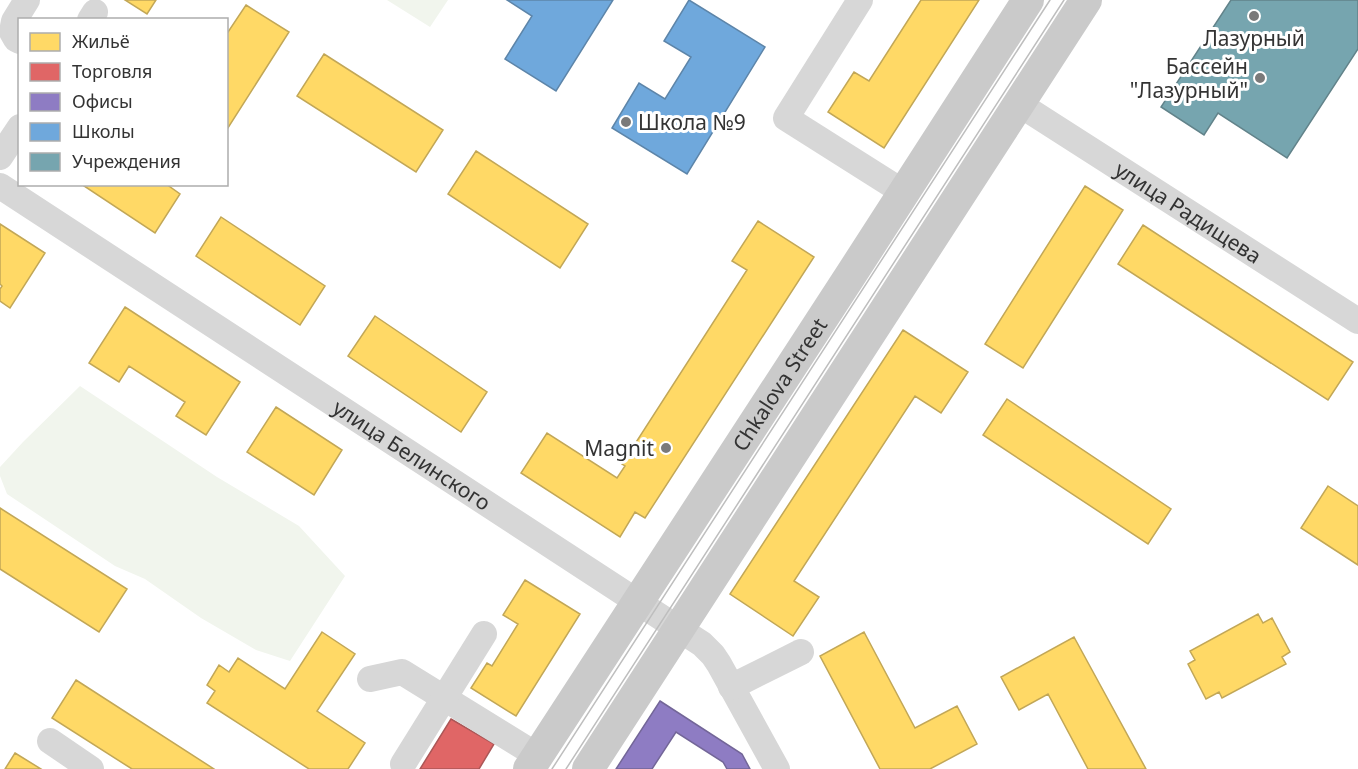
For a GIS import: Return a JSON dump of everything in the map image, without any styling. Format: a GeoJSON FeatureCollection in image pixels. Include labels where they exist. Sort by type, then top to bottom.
{"type":"FeatureCollection","features":[{"type":"Feature","properties":{"kind":"main road","name":"Chkalova Street"},"geometry":{"type":"LineString","coordinates":[[534,763],[1028,0]]}},
{"type":"Feature","properties":{"kind":"main road"},"geometry":{"type":"LineString","coordinates":[[588,769],[1086,0]]}},
{"type":"Feature","properties":{"kind":"street"},"geometry":{"type":"LineString","coordinates":[[10,33],[14,21],[27,0]]}},
{"type":"Feature","properties":{"kind":"street"},"geometry":{"type":"LineString","coordinates":[[860,0],[786,118],[903,192]]}},
{"type":"Feature","properties":{"kind":"street","name":"улица Радищева"},"geometry":{"type":"LineString","coordinates":[[1019,104],[1358,321]]}},
{"type":"Feature","properties":{"kind":"street"},"geometry":{"type":"LineString","coordinates":[[0,157],[18,130]]}},
{"type":"Feature","properties":{"kind":"street","name":"улица Белинского"},"geometry":{"type":"LineString","coordinates":[[0,186],[708,649],[777,769]]}},
{"type":"Feature","properties":{"kind":"street"},"geometry":{"type":"LineString","coordinates":[[403,764],[484,634]]}},
{"type":"Feature","properties":{"kind":"street"},"geometry":{"type":"LineString","coordinates":[[731,687],[801,652]]}},
{"type":"Feature","properties":{"kind":"street"},"geometry":{"type":"LineString","coordinates":[[370,679],[402,672],[444,698],[534,763]]}},
{"type":"Feature","properties":{"kind":"street"},"geometry":{"type":"LineString","coordinates":[[50,741],[91,769]]}},
{"type":"Feature","properties":{"kind":"shaded area"},"geometry":{"type":"Polygon","coordinates":[[[387,0],[448,0],[430,27],[387,0]]]}},
{"type":"Feature","properties":{"kind":"shaded area"},"geometry":{"type":"Polygon","coordinates":[[[80,386],[217,477],[299,526],[345,576],[290,661],[256,650],[201,618],[145,579],[115,566],[7,494],[0,476],[0,467],[80,386]]]}},
{"type":"Feature","properties":{"kind":"building: Жильё"},"geometry":{"type":"Polygon","coordinates":[[[125,0],[156,0],[147,14],[125,0]]]}},
{"type":"Feature","properties":{"kind":"building: Жильё"},"geometry":{"type":"Polygon","coordinates":[[[921,0],[979,0],[884,148],[828,112],[854,72],[869,81],[921,0]]]}},
{"type":"Feature","properties":{"kind":"building: Жильё"},"geometry":{"type":"Polygon","coordinates":[[[246,5],[289,32],[228,128],[228,32],[246,5]]]}},
{"type":"Feature","properties":{"kind":"building: Жильё"},"geometry":{"type":"Polygon","coordinates":[[[324,54],[443,130],[416,172],[297,96],[324,54]]]}},
{"type":"Feature","properties":{"kind":"building: Жильё"},"geometry":{"type":"Polygon","coordinates":[[[476,151],[588,224],[560,268],[448,194],[476,151]]]}},
{"type":"Feature","properties":{"kind":"building: Жильё"},"geometry":{"type":"Polygon","coordinates":[[[84,186],[169,186],[180,194],[155,233],[84,186]]]}},
{"type":"Feature","properties":{"kind":"building: Жильё"},"geometry":{"type":"Polygon","coordinates":[[[1085,186],[1123,210],[1023,368],[985,344],[1085,186]]]}},
{"type":"Feature","properties":{"kind":"building: Жильё"},"geometry":{"type":"Polygon","coordinates":[[[221,217],[325,286],[300,325],[196,256],[221,217]]]}},
{"type":"Feature","properties":{"kind":"building: Жильё"},"geometry":{"type":"Polygon","coordinates":[[[758,221],[814,257],[645,518],[635,512],[620,537],[521,473],[547,433],[617,478],[625,466],[622,464],[747,270],[732,261],[758,221]]]}},
{"type":"Feature","properties":{"kind":"building: Жильё"},"geometry":{"type":"Polygon","coordinates":[[[0,224],[45,253],[10,308],[0,301],[2,286],[0,284],[0,224]]]}},
{"type":"Feature","properties":{"kind":"building: Жильё"},"geometry":{"type":"Polygon","coordinates":[[[1143,225],[1353,362],[1328,400],[1118,264],[1143,225]]]}},
{"type":"Feature","properties":{"kind":"building: Жильё"},"geometry":{"type":"Polygon","coordinates":[[[125,307],[240,382],[206,435],[176,416],[185,402],[129,366],[119,382],[89,363],[125,307]]]}},
{"type":"Feature","properties":{"kind":"building: Жильё"},"geometry":{"type":"Polygon","coordinates":[[[375,316],[487,392],[461,432],[348,356],[375,316]]]}},
{"type":"Feature","properties":{"kind":"building: Жильё"},"geometry":{"type":"Polygon","coordinates":[[[903,330],[968,372],[941,413],[915,396],[794,581],[819,597],[793,636],[730,594],[903,330]]]}},
{"type":"Feature","properties":{"kind":"building: Жильё"},"geometry":{"type":"Polygon","coordinates":[[[1007,399],[1171,509],[1148,544],[983,435],[1007,399]]]}},
{"type":"Feature","properties":{"kind":"building: Жильё"},"geometry":{"type":"Polygon","coordinates":[[[276,407],[342,450],[314,495],[247,452],[276,407]]]}},
{"type":"Feature","properties":{"kind":"building: Жильё"},"geometry":{"type":"Polygon","coordinates":[[[1328,486],[1358,506],[1358,565],[1301,528],[1328,486]]]}},
{"type":"Feature","properties":{"kind":"building: Жильё"},"geometry":{"type":"Polygon","coordinates":[[[0,508],[127,589],[99,632],[0,569],[0,508]]]}},
{"type":"Feature","properties":{"kind":"building: Жильё"},"geometry":{"type":"Polygon","coordinates":[[[525,580],[580,614],[516,716],[471,688],[487,663],[492,666],[518,624],[503,615],[525,580]]]}},
{"type":"Feature","properties":{"kind":"building: Жильё"},"geometry":{"type":"Polygon","coordinates":[[[1258,614],[1263,623],[1272,618],[1290,652],[1282,657],[1286,664],[1222,698],[1219,692],[1206,699],[1188,664],[1195,660],[1190,651],[1258,614]]]}},
{"type":"Feature","properties":{"kind":"building: Жильё"},"geometry":{"type":"Polygon","coordinates":[[[322,632],[355,654],[317,711],[365,743],[348,769],[309,769],[207,703],[215,691],[207,685],[219,665],[229,672],[238,658],[285,689],[322,632]]]}},
{"type":"Feature","properties":{"kind":"building: Жильё"},"geometry":{"type":"Polygon","coordinates":[[[864,632],[915,728],[957,706],[977,744],[930,769],[880,769],[820,656],[864,632]]]}},
{"type":"Feature","properties":{"kind":"building: Жильё"},"geometry":{"type":"Polygon","coordinates":[[[1074,637],[1146,769],[1088,769],[1048,694],[1019,710],[1001,677],[1074,637]]]}},
{"type":"Feature","properties":{"kind":"building: Жильё"},"geometry":{"type":"Polygon","coordinates":[[[76,680],[214,769],[132,769],[52,718],[76,680]]]}},
{"type":"Feature","properties":{"kind":"building: Жильё"},"geometry":{"type":"Polygon","coordinates":[[[15,753],[41,769],[5,769],[15,753]]]}},
{"type":"Feature","properties":{"kind":"building: Торговля"},"geometry":{"type":"Polygon","coordinates":[[[451,719],[494,744],[479,769],[420,769],[451,719]]]}},
{"type":"Feature","properties":{"kind":"building: Офисы"},"geometry":{"type":"Polygon","coordinates":[[[660,701],[742,754],[750,769],[727,769],[723,762],[676,732],[652,769],[616,769],[660,701]]]}},
{"type":"Feature","properties":{"kind":"building: Школы"},"geometry":{"type":"Polygon","coordinates":[[[507,0],[613,0],[556,91],[505,59],[532,16],[507,0]]]}},
{"type":"Feature","properties":{"kind":"building: Школы"},"geometry":{"type":"Polygon","coordinates":[[[689,0],[765,47],[687,174],[612,128],[639,83],[665,99],[691,57],[664,41],[689,0]]]}},
{"type":"Feature","properties":{"kind":"building: Учреждения","name":"Бассейн \"Лазурный\""},"geometry":{"type":"Polygon","coordinates":[[[1231,0],[1358,0],[1358,49],[1287,158],[1218,113],[1204,135],[1161,107],[1231,0]]]}},
{"type":"Feature","properties":{"kind":"tram line"},"geometry":{"type":"LineString","coordinates":[[552,769],[1050,0]]}},
{"type":"Feature","properties":{"kind":"tram line"},"geometry":{"type":"LineString","coordinates":[[566,769],[1064,0]]}},
{"type":"Feature","properties":{"kind":"place","name":"Лазурный"},"geometry":{"type":"Point","coordinates":[1254,16]}},
{"type":"Feature","properties":{"kind":"place","name":"Бассейн \"Лазурный\""},"geometry":{"type":"Point","coordinates":[1260,78]}},
{"type":"Feature","properties":{"kind":"place","name":"Школа №9"},"geometry":{"type":"Point","coordinates":[626,122]}},
{"type":"Feature","properties":{"kind":"place","name":"Magnit"},"geometry":{"type":"Point","coordinates":[666,448]}}]}
